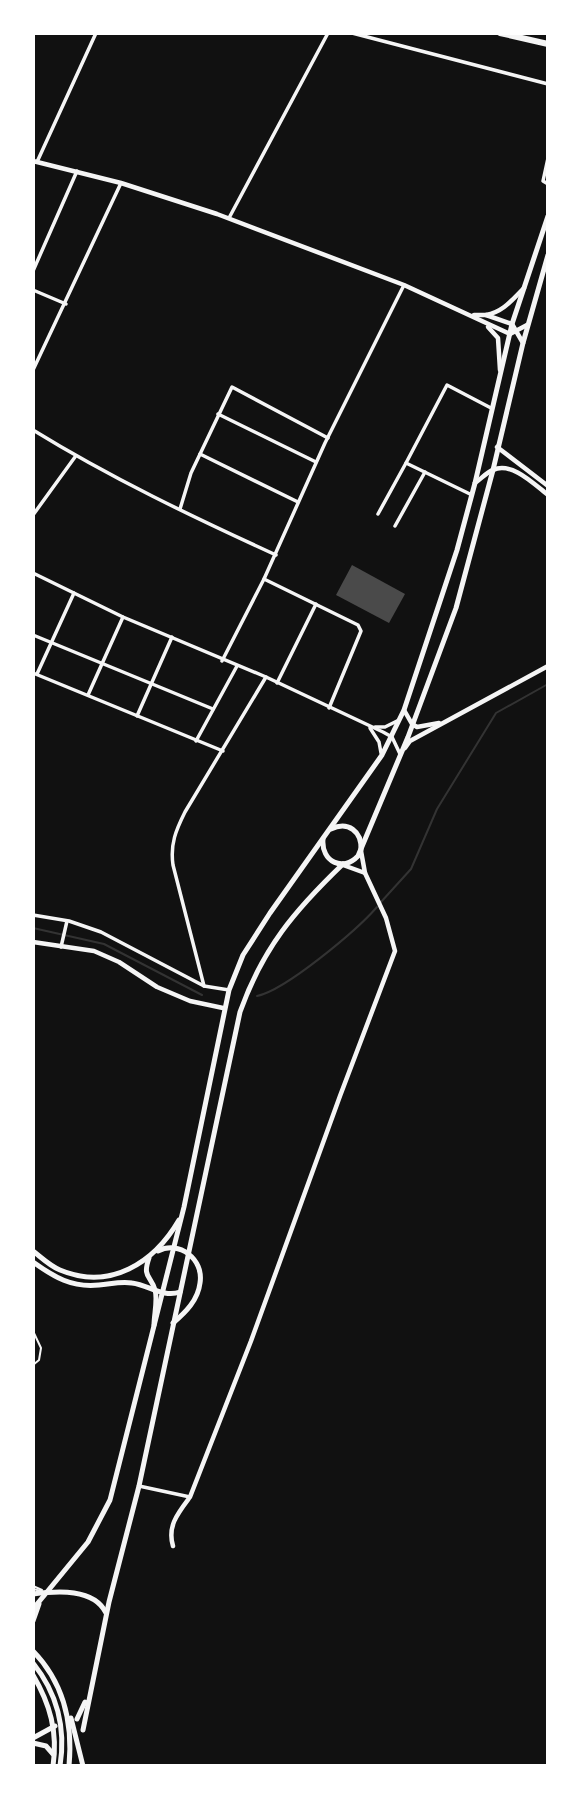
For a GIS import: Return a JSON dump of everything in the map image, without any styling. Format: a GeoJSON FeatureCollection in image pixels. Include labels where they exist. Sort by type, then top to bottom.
{"type":"FeatureCollection","features":[{"type":"Feature","properties":{"kind":"highway"},"geometry":{"type":"LineString","coordinates":[[500,33],[547,44]]}},
{"type":"Feature","properties":{"kind":"main road"},"geometry":{"type":"LineString","coordinates":[[35,161],[121,183],[229,218],[404,285],[510,334],[527,325]]}},
{"type":"Feature","properties":{"kind":"main road"},"geometry":{"type":"LineString","coordinates":[[33,1609],[88,1542],[110,1500],[184,1208],[223,1008],[243,955],[382,755],[404,710],[440,607],[475,484],[512,324],[548,216]]}},
{"type":"Feature","properties":{"kind":"main road"},"geometry":{"type":"LineString","coordinates":[[83,1730],[106,1613],[139,1486],[235,1031],[251,981],[267,951],[299,908],[343,864],[354,860],[361,850],[400,754],[456,608],[493,470],[527,325],[548,255]]}},
{"type":"Feature","properties":{"kind":"main road"},"geometry":{"type":"LineString","coordinates":[[470,315],[497,313],[524,288]]}},
{"type":"Feature","properties":{"kind":"main road"},"geometry":{"type":"LineString","coordinates":[[470,315],[493,330],[498,338],[499,375]]}},
{"type":"Feature","properties":{"kind":"main road"},"geometry":{"type":"LineString","coordinates":[[486,315],[512,324],[523,343]]}},
{"type":"Feature","properties":{"kind":"main road"},"geometry":{"type":"LineString","coordinates":[[497,447],[548,486]]}},
{"type":"Feature","properties":{"kind":"main road"},"geometry":{"type":"LineString","coordinates":[[475,484],[493,470],[501,468],[520,473],[548,495]]}},
{"type":"Feature","properties":{"kind":"main road"},"geometry":{"type":"LineString","coordinates":[[400,754],[410,741],[548,666]]}},
{"type":"Feature","properties":{"kind":"main road"},"geometry":{"type":"LineString","coordinates":[[404,710],[412,724],[424,727],[447,720]]}},
{"type":"Feature","properties":{"kind":"main road"},"geometry":{"type":"LineString","coordinates":[[173,1546],[170,1535],[174,1519],[190,1497],[251,1341],[395,951],[386,918],[365,873],[360,838],[347,826],[335,827],[326,834],[323,846],[327,857],[365,873]]}},
{"type":"Feature","properties":{"kind":"main road"},"geometry":{"type":"LineString","coordinates":[[33,942],[94,951],[119,962],[157,987],[190,1001],[223,1008]]}},
{"type":"Feature","properties":{"kind":"main road"},"geometry":{"type":"LineString","coordinates":[[33,1251],[58,1269],[89,1276],[122,1272],[155,1252],[176,1225],[184,1208]]}},
{"type":"Feature","properties":{"kind":"main road"},"geometry":{"type":"LineString","coordinates":[[155,1252],[175,1247],[188,1254],[200,1269],[201,1280],[192,1304],[173,1323]]}},
{"type":"Feature","properties":{"kind":"main road"},"geometry":{"type":"LineString","coordinates":[[149,1258],[147,1275],[155,1289],[153,1336]]}},
{"type":"Feature","properties":{"kind":"main road"},"geometry":{"type":"LineString","coordinates":[[33,1262],[55,1278],[74,1284],[94,1286],[126,1282],[164,1294],[180,1292]]}},
{"type":"Feature","properties":{"kind":"main road"},"geometry":{"type":"LineString","coordinates":[[33,1590],[86,1596],[99,1603],[106,1613]]}},
{"type":"Feature","properties":{"kind":"main road"},"geometry":{"type":"LineString","coordinates":[[33,1620],[46,1592]]}},
{"type":"Feature","properties":{"kind":"main road"},"geometry":{"type":"LineString","coordinates":[[33,1651],[54,1679],[67,1708],[83,1766]]}},
{"type":"Feature","properties":{"kind":"main road"},"geometry":{"type":"LineString","coordinates":[[33,1663],[51,1690],[60,1718],[63,1742],[61,1766]]}},
{"type":"Feature","properties":{"kind":"main road"},"geometry":{"type":"LineString","coordinates":[[34,1676],[56,1726],[53,1766]]}},
{"type":"Feature","properties":{"kind":"main road"},"geometry":{"type":"LineString","coordinates":[[77,1719],[88,1696]]}},
{"type":"Feature","properties":{"kind":"main road"},"geometry":{"type":"LineString","coordinates":[[67,1708],[71,1736],[69,1766]]}},
{"type":"Feature","properties":{"kind":"main road"},"geometry":{"type":"LineString","coordinates":[[33,1738],[56,1726]]}},
{"type":"Feature","properties":{"kind":"main road"},"geometry":{"type":"LineString","coordinates":[[33,1743],[48,1747],[54,1756]]}},
{"type":"Feature","properties":{"kind":"street"},"geometry":{"type":"LineString","coordinates":[[35,161],[96,33]]}},
{"type":"Feature","properties":{"kind":"street"},"geometry":{"type":"LineString","coordinates":[[229,218],[328,33]]}},
{"type":"Feature","properties":{"kind":"street"},"geometry":{"type":"LineString","coordinates":[[352,33],[548,84]]}},
{"type":"Feature","properties":{"kind":"street"},"geometry":{"type":"LineString","coordinates":[[548,158],[543,181],[548,184]]}},
{"type":"Feature","properties":{"kind":"street"},"geometry":{"type":"LineString","coordinates":[[33,271],[77,171]]}},
{"type":"Feature","properties":{"kind":"street"},"geometry":{"type":"LineString","coordinates":[[33,370],[121,183]]}},
{"type":"Feature","properties":{"kind":"street"},"geometry":{"type":"LineString","coordinates":[[222,660],[276,555],[316,463],[404,285]]}},
{"type":"Feature","properties":{"kind":"street"},"geometry":{"type":"LineString","coordinates":[[33,290],[66,304]]}},
{"type":"Feature","properties":{"kind":"street"},"geometry":{"type":"LineString","coordinates":[[378,514],[447,385],[492,408]]}},
{"type":"Feature","properties":{"kind":"street"},"geometry":{"type":"LineString","coordinates":[[180,509],[191,473],[232,387],[328,438]]}},
{"type":"Feature","properties":{"kind":"street"},"geometry":{"type":"LineString","coordinates":[[218,414],[316,463]]}},
{"type":"Feature","properties":{"kind":"street"},"geometry":{"type":"LineString","coordinates":[[33,430],[75,456],[276,555]]}},
{"type":"Feature","properties":{"kind":"street"},"geometry":{"type":"LineString","coordinates":[[200,454],[298,502]]}},
{"type":"Feature","properties":{"kind":"street"},"geometry":{"type":"LineString","coordinates":[[33,514],[75,456]]}},
{"type":"Feature","properties":{"kind":"street"},"geometry":{"type":"LineString","coordinates":[[406,463],[472,495]]}},
{"type":"Feature","properties":{"kind":"street"},"geometry":{"type":"LineString","coordinates":[[395,526],[425,472]]}},
{"type":"Feature","properties":{"kind":"street"},"geometry":{"type":"LineString","coordinates":[[33,573],[123,617],[266,677],[392,737],[400,754]]}},
{"type":"Feature","properties":{"kind":"street"},"geometry":{"type":"LineString","coordinates":[[264,579],[358,625],[361,631],[329,708]]}},
{"type":"Feature","properties":{"kind":"street"},"geometry":{"type":"LineString","coordinates":[[74,593],[35,673],[223,751]]}},
{"type":"Feature","properties":{"kind":"street"},"geometry":{"type":"LineString","coordinates":[[277,683],[316,604]]}},
{"type":"Feature","properties":{"kind":"street"},"geometry":{"type":"LineString","coordinates":[[88,695],[123,617]]}},
{"type":"Feature","properties":{"kind":"street"},"geometry":{"type":"LineString","coordinates":[[33,635],[213,709]]}},
{"type":"Feature","properties":{"kind":"street"},"geometry":{"type":"LineString","coordinates":[[137,716],[172,638]]}},
{"type":"Feature","properties":{"kind":"street"},"geometry":{"type":"LineString","coordinates":[[196,741],[237,666]]}},
{"type":"Feature","properties":{"kind":"street"},"geometry":{"type":"LineString","coordinates":[[204,986],[173,865],[172,844],[185,812],[266,677]]}},
{"type":"Feature","properties":{"kind":"street"},"geometry":{"type":"LineString","coordinates":[[369,727],[384,727],[400,719]]}},
{"type":"Feature","properties":{"kind":"street"},"geometry":{"type":"LineString","coordinates":[[369,727],[379,742],[382,755]]}},
{"type":"Feature","properties":{"kind":"street"},"geometry":{"type":"LineString","coordinates":[[33,915],[66,921],[101,932],[204,986],[229,990]]}},
{"type":"Feature","properties":{"kind":"street"},"geometry":{"type":"LineString","coordinates":[[61,947],[66,921]]}},
{"type":"Feature","properties":{"kind":"street"},"geometry":{"type":"LineString","coordinates":[[139,1486],[190,1497]]}},
{"type":"Feature","properties":{"kind":"lane"},"geometry":{"type":"LineString","coordinates":[[33,1331],[41,1348],[39,1360],[33,1365]]}},
{"type":"Feature","properties":{"kind":"building"},"geometry":{"type":"Polygon","coordinates":[[[352,565],[405,594],[389,623],[336,595],[352,565]]]}},
{"type":"Feature","properties":{"kind":"waterway"},"geometry":{"type":"LineString","coordinates":[[381,902],[411,869],[437,809],[496,713],[548,684]]}},
{"type":"Feature","properties":{"kind":"waterway"},"geometry":{"type":"LineString","coordinates":[[257,996],[285,983],[302,971],[338,944],[377,907]]}},
{"type":"Feature","properties":{"kind":"waterway"},"geometry":{"type":"LineString","coordinates":[[33,928],[104,944],[202,995]]}}]}
